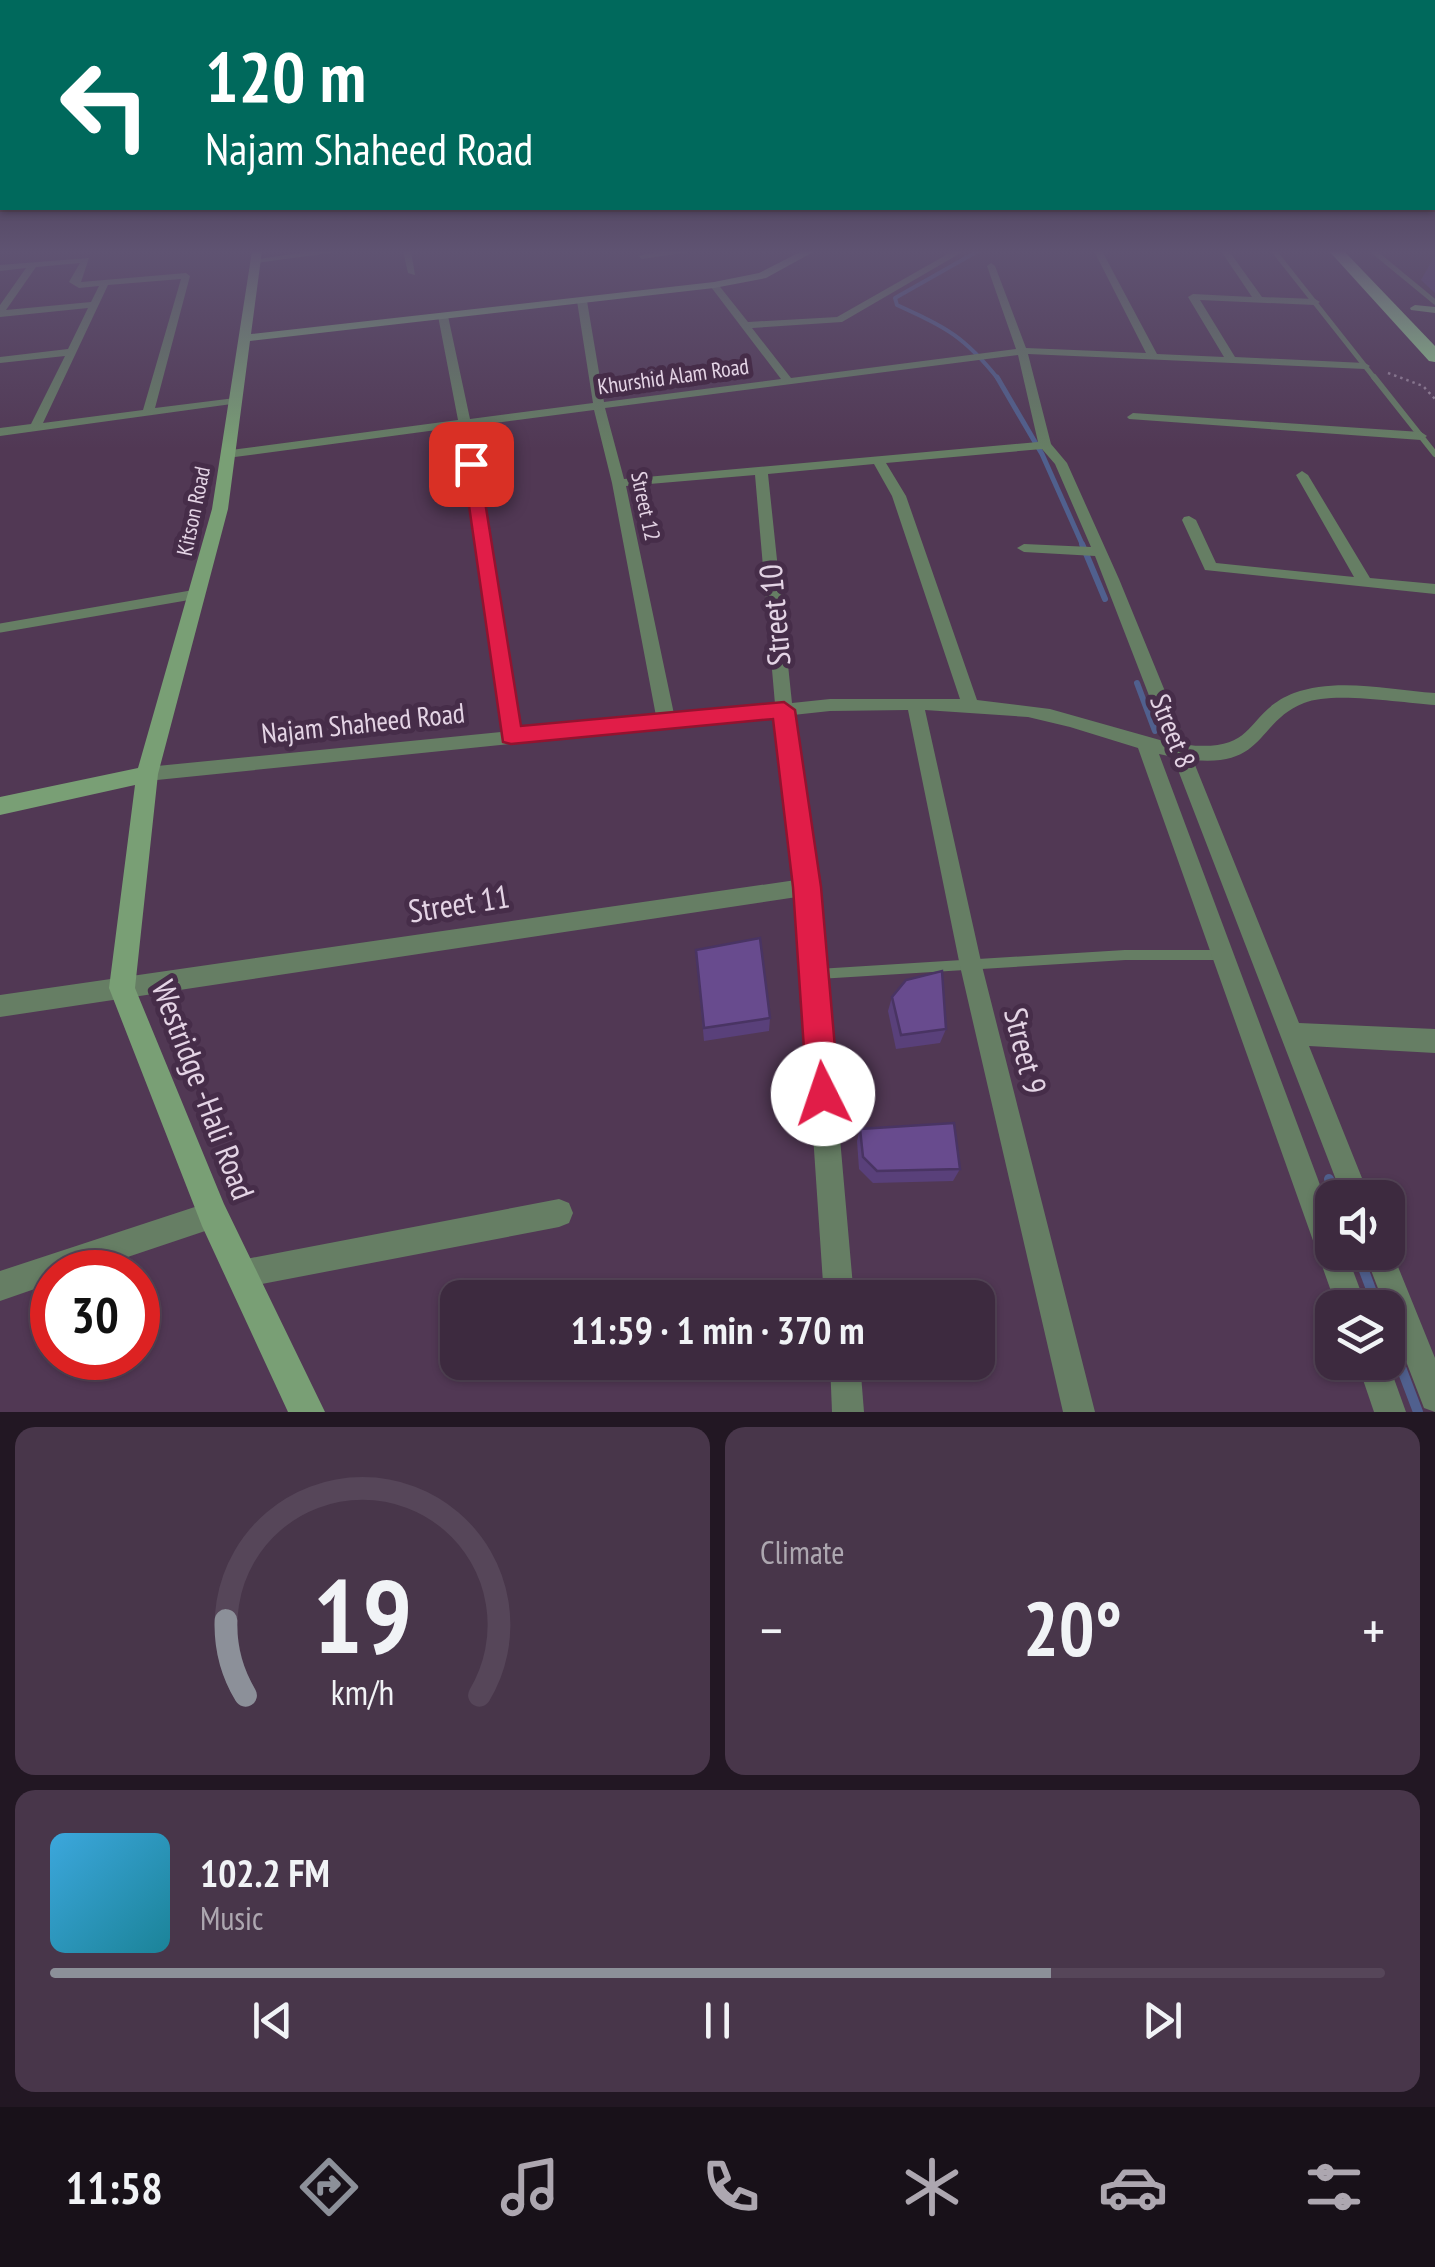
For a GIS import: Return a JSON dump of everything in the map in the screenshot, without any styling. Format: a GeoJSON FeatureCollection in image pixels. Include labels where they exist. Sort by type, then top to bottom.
{"type":"FeatureCollection","features":[{"type":"Feature","properties":{"kind":"highway"},"geometry":{"type":"LineString","coordinates":[[1398,317],[1435,357]]}},
{"type":"Feature","properties":{"kind":"street"},"geometry":{"type":"LineString","coordinates":[[35,428],[89,317]]}},
{"type":"Feature","properties":{"kind":"street"},"geometry":{"type":"LineString","coordinates":[[148,412],[175,317]]}},
{"type":"Feature","properties":{"kind":"street","name":"Kitson Road"},"geometry":{"type":"LineString","coordinates":[[147,774],[220,510],[247,317]]}},
{"type":"Feature","properties":{"kind":"street"},"geometry":{"type":"LineString","coordinates":[[244,338],[436,317]]}},
{"type":"Feature","properties":{"kind":"street"},"geometry":{"type":"LineString","coordinates":[[444,317],[465,425],[511,736]]}},
{"type":"Feature","properties":{"kind":"street","name":"Street 12"},"geometry":{"type":"LineString","coordinates":[[584,317],[598,407],[619,483],[666,721]]}},
{"type":"Feature","properties":{"kind":"street"},"geometry":{"type":"LineString","coordinates":[[741,317],[787,380]]}},
{"type":"Feature","properties":{"kind":"street"},"geometry":{"type":"LineString","coordinates":[[748,325],[844,317]]}},
{"type":"Feature","properties":{"kind":"street","name":"Street 8"},"geometry":{"type":"LineString","coordinates":[[1010,317],[1022,351],[1038,446],[1061,463],[1181,751],[1350,1180]]}},
{"type":"Feature","properties":{"kind":"street"},"geometry":{"type":"LineString","coordinates":[[1132,317],[1152,356]]}},
{"type":"Feature","properties":{"kind":"street"},"geometry":{"type":"LineString","coordinates":[[1204,317],[1232,360]]}},
{"type":"Feature","properties":{"kind":"street","name":"Khurshid Alam Road"},"geometry":{"type":"LineString","coordinates":[[227,454],[1022,351],[1367,369]]}},
{"type":"Feature","properties":{"kind":"street"},"geometry":{"type":"LineString","coordinates":[[0,360],[72,352]]}},
{"type":"Feature","properties":{"kind":"street"},"geometry":{"type":"LineString","coordinates":[[0,432],[234,401]]}},
{"type":"Feature","properties":{"kind":"street"},"geometry":{"type":"LineString","coordinates":[[1133,417],[1421,436]]}},
{"type":"Feature","properties":{"kind":"street"},"geometry":{"type":"LineString","coordinates":[[619,483],[1038,446]]}},
{"type":"Feature","properties":{"kind":"street"},"geometry":{"type":"LineString","coordinates":[[877,459],[899,496],[971,707]]}},
{"type":"Feature","properties":{"kind":"street","name":"Street 10"},"geometry":{"type":"LineString","coordinates":[[761,469],[784,710],[807,887],[838,1280]]}},
{"type":"Feature","properties":{"kind":"street"},"geometry":{"type":"LineString","coordinates":[[1302,475],[1366,582]]}},
{"type":"Feature","properties":{"kind":"street"},"geometry":{"type":"LineString","coordinates":[[1189,520],[1210,567],[1435,589]]}},
{"type":"Feature","properties":{"kind":"street"},"geometry":{"type":"LineString","coordinates":[[1024,548],[1096,552]]}},
{"type":"Feature","properties":{"kind":"street","name":"Najam Shaheed Road"},"geometry":{"type":"LineString","coordinates":[[147,774],[784,710],[915,704],[1030,711],[1204,754],[1240,750],[1278,712],[1307,696],[1435,699]]}},
{"type":"Feature","properties":{"kind":"street","name":"Street 9"},"geometry":{"type":"LineString","coordinates":[[915,704],[971,966],[1079,1412]]}},
{"type":"Feature","properties":{"kind":"street"},"geometry":{"type":"LineString","coordinates":[[1133,739],[1224,955],[1345,1290]]}},
{"type":"Feature","properties":{"kind":"street"},"geometry":{"type":"LineString","coordinates":[[0,806],[147,774]]}},
{"type":"Feature","properties":{"kind":"street","name":"Westridge -Hali Road"},"geometry":{"type":"LineString","coordinates":[[147,774],[122,988],[212,1215],[308,1412]]}},
{"type":"Feature","properties":{"kind":"street","name":"Street 11"},"geometry":{"type":"LineString","coordinates":[[0,1006],[807,887]]}},
{"type":"Feature","properties":{"kind":"street"},"geometry":{"type":"LineString","coordinates":[[1294,1034],[1435,1041]]}},
{"type":"Feature","properties":{"kind":"street"},"geometry":{"type":"LineString","coordinates":[[241,1274],[559,1214]]}},
{"type":"Feature","properties":{"kind":"street"},"geometry":{"type":"LineString","coordinates":[[0,1286],[212,1215]]}},
{"type":"Feature","properties":{"kind":"street"},"geometry":{"type":"LineString","coordinates":[[1385,1270],[1435,1397]]}},
{"type":"Feature","properties":{"kind":"street"},"geometry":{"type":"LineString","coordinates":[[845,1380],[848,1412]]}},
{"type":"Feature","properties":{"kind":"street"},"geometry":{"type":"LineString","coordinates":[[1378,1380],[1390,1412]]}},
{"type":"Feature","properties":{"kind":"lane"},"geometry":{"type":"LineString","coordinates":[[1327,317],[1435,454]]}},
{"type":"Feature","properties":{"kind":"lane"},"geometry":{"type":"LineString","coordinates":[[0,628],[197,594]]}},
{"type":"Feature","properties":{"kind":"lane"},"geometry":{"type":"LineString","coordinates":[[814,974],[1125,955],[1224,955]]}},
{"type":"Feature","properties":{"kind":"path"},"geometry":{"type":"LineString","coordinates":[[1367,369],[1394,374],[1423,386],[1435,398]]}},
{"type":"Feature","properties":{"kind":"building"},"geometry":{"type":"Polygon","coordinates":[[[760,938],[770,1018],[704,1028],[696,950],[760,938]]]}},
{"type":"Feature","properties":{"kind":"building"},"geometry":{"type":"Polygon","coordinates":[[[942,971],[946,1029],[901,1035],[892,997],[906,980],[942,971]]]}},
{"type":"Feature","properties":{"kind":"building"},"geometry":{"type":"Polygon","coordinates":[[[954,1123],[960,1169],[877,1171],[863,1157],[860,1129],[954,1123]]]}},
{"type":"Feature","properties":{"kind":"waterway"},"geometry":{"type":"LineString","coordinates":[[921,317],[965,343],[998,379]]}},
{"type":"Feature","properties":{"kind":"waterway"},"geometry":{"type":"LineString","coordinates":[[998,379],[1042,454],[1083,546]]}},
{"type":"Feature","properties":{"kind":"waterway"},"geometry":{"type":"LineString","coordinates":[[1082,544],[1105,599]]}},
{"type":"Feature","properties":{"kind":"waterway"},"geometry":{"type":"LineString","coordinates":[[1137,683],[1155,731]]}},
{"type":"Feature","properties":{"kind":"waterway"},"geometry":{"type":"LineString","coordinates":[[1364,1270],[1371,1290]]}},
{"type":"Feature","properties":{"kind":"waterway"},"geometry":{"type":"LineString","coordinates":[[1405,1378],[1418,1412]]}},
{"type":"Feature","properties":{"kind":"route"},"geometry":{"type":"LineString","coordinates":[[471,464],[511,736],[784,710],[807,887],[823,1094]]}}]}
